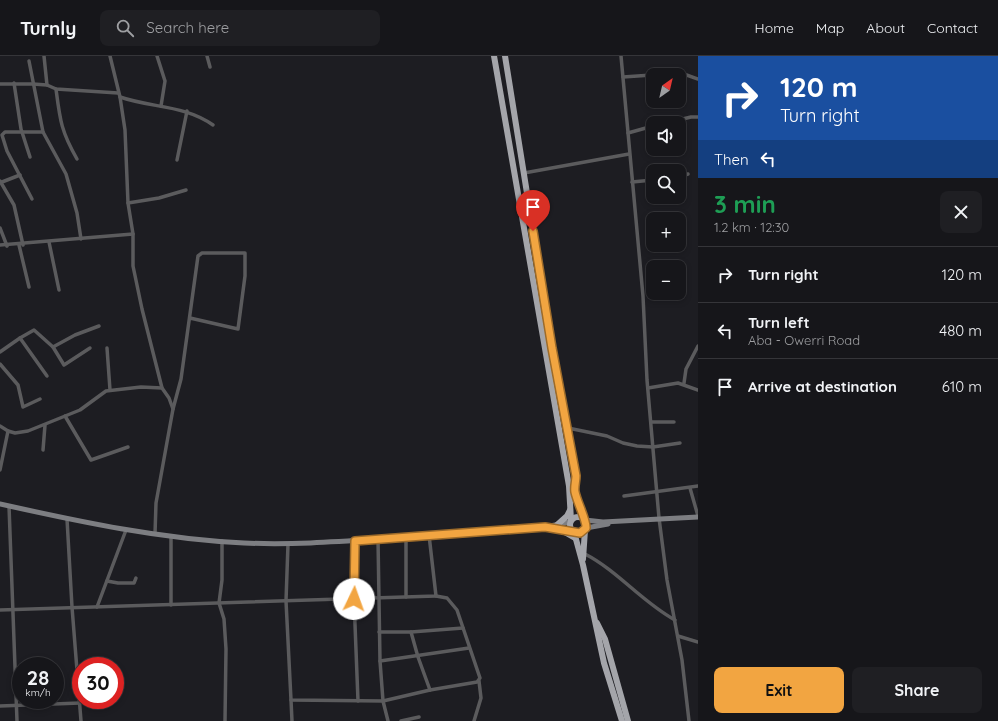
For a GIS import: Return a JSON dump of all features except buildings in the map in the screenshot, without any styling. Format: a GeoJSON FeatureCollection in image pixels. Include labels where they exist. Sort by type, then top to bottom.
{"type":"FeatureCollection","features":[{"type":"Feature","properties":{"kind":"highway"},"geometry":{"type":"LineString","coordinates":[[494,56],[571,502],[570,526],[584,565],[594,618],[612,692],[622,721]]}},
{"type":"Feature","properties":{"kind":"highway"},"geometry":{"type":"LineString","coordinates":[[504,56],[539,269],[576,476],[574,490],[586,529],[584,565]]}},
{"type":"Feature","properties":{"kind":"highway"},"geometry":{"type":"LineString","coordinates":[[532,270],[539,269]]}},
{"type":"Feature","properties":{"kind":"highway"},"geometry":{"type":"LineString","coordinates":[[557,525],[567,516],[571,502]]}},
{"type":"Feature","properties":{"kind":"highway"},"geometry":{"type":"LineString","coordinates":[[571,521],[578,516],[584,519]]}},
{"type":"Feature","properties":{"kind":"highway"},"geometry":{"type":"LineString","coordinates":[[561,530],[574,534],[580,533],[586,529]]}},
{"type":"Feature","properties":{"kind":"highway"},"geometry":{"type":"LineString","coordinates":[[594,618],[605,639],[628,721]]}},
{"type":"Feature","properties":{"kind":"main road"},"geometry":{"type":"LineString","coordinates":[[0,504],[126,530],[222,541],[288,544],[355,541],[545,527],[571,521]]}},
{"type":"Feature","properties":{"kind":"main road"},"geometry":{"type":"LineString","coordinates":[[584,519],[603,522],[698,516]]}},
{"type":"Feature","properties":{"kind":"main road"},"geometry":{"type":"LineString","coordinates":[[586,529],[614,524],[624,520]]}},
{"type":"Feature","properties":{"kind":"main road"},"geometry":{"type":"LineString","coordinates":[[545,527],[561,530]]}},
{"type":"Feature","properties":{"kind":"street"},"geometry":{"type":"LineString","coordinates":[[44,56],[47,86]]}},
{"type":"Feature","properties":{"kind":"street"},"geometry":{"type":"LineString","coordinates":[[110,56],[119,95],[127,149],[128,203],[133,234],[133,266],[162,388],[169,398],[173,409]]}},
{"type":"Feature","properties":{"kind":"street"},"geometry":{"type":"LineString","coordinates":[[157,56],[165,81],[161,106]]}},
{"type":"Feature","properties":{"kind":"street"},"geometry":{"type":"LineString","coordinates":[[207,56],[210,67]]}},
{"type":"Feature","properties":{"kind":"street"},"geometry":{"type":"LineString","coordinates":[[621,56],[643,296],[648,388],[659,518],[667,580],[676,620],[689,721]]}},
{"type":"Feature","properties":{"kind":"street"},"geometry":{"type":"LineString","coordinates":[[29,61],[43,132],[68,178],[77,213],[81,239]]}},
{"type":"Feature","properties":{"kind":"street"},"geometry":{"type":"LineString","coordinates":[[623,77],[681,73],[698,80]]}},
{"type":"Feature","properties":{"kind":"street"},"geometry":{"type":"LineString","coordinates":[[0,84],[33,84],[56,89],[119,95],[133,102],[187,111],[196,114],[213,125]]}},
{"type":"Feature","properties":{"kind":"street"},"geometry":{"type":"LineString","coordinates":[[14,84],[22,131],[30,157]]}},
{"type":"Feature","properties":{"kind":"street"},"geometry":{"type":"LineString","coordinates":[[56,89],[61,128],[65,139],[77,159]]}},
{"type":"Feature","properties":{"kind":"street"},"geometry":{"type":"LineString","coordinates":[[177,160],[187,111]]}},
{"type":"Feature","properties":{"kind":"street"},"geometry":{"type":"LineString","coordinates":[[686,118],[698,117]]}},
{"type":"Feature","properties":{"kind":"street"},"geometry":{"type":"LineString","coordinates":[[628,133],[646,128]]}},
{"type":"Feature","properties":{"kind":"street"},"geometry":{"type":"LineString","coordinates":[[32,199],[7,151],[2,135],[5,132],[43,132]]}},
{"type":"Feature","properties":{"kind":"street"},"geometry":{"type":"LineString","coordinates":[[524,173],[629,154]]}},
{"type":"Feature","properties":{"kind":"street"},"geometry":{"type":"LineString","coordinates":[[20,175],[1,182],[14,205],[29,287]]}},
{"type":"Feature","properties":{"kind":"street"},"geometry":{"type":"LineString","coordinates":[[632,182],[646,181]]}},
{"type":"Feature","properties":{"kind":"street"},"geometry":{"type":"LineString","coordinates":[[128,203],[158,198],[186,190]]}},
{"type":"Feature","properties":{"kind":"street"},"geometry":{"type":"LineString","coordinates":[[0,228],[6,246]]}},
{"type":"Feature","properties":{"kind":"street"},"geometry":{"type":"LineString","coordinates":[[0,245],[21,245],[133,234]]}},
{"type":"Feature","properties":{"kind":"street"},"geometry":{"type":"LineString","coordinates":[[48,242],[59,290]]}},
{"type":"Feature","properties":{"kind":"street"},"geometry":{"type":"LineString","coordinates":[[155,534],[156,503],[173,409],[181,379],[199,254],[245,253],[244,276],[237,330],[190,318]]}},
{"type":"Feature","properties":{"kind":"street"},"geometry":{"type":"LineString","coordinates":[[53,347],[74,335],[99,326]]}},
{"type":"Feature","properties":{"kind":"street"},"geometry":{"type":"LineString","coordinates":[[0,352],[34,330],[53,347],[64,365],[90,348]]}},
{"type":"Feature","properties":{"kind":"street"},"geometry":{"type":"LineString","coordinates":[[20,338],[47,376]]}},
{"type":"Feature","properties":{"kind":"street"},"geometry":{"type":"LineString","coordinates":[[684,383],[686,369],[698,346]]}},
{"type":"Feature","properties":{"kind":"street"},"geometry":{"type":"LineString","coordinates":[[106,348],[110,390]]}},
{"type":"Feature","properties":{"kind":"street"},"geometry":{"type":"LineString","coordinates":[[0,364],[18,384],[23,407],[40,399]]}},
{"type":"Feature","properties":{"kind":"street"},"geometry":{"type":"LineString","coordinates":[[648,388],[684,383],[698,390]]}},
{"type":"Feature","properties":{"kind":"street"},"geometry":{"type":"LineString","coordinates":[[0,426],[15,433],[28,431],[45,426],[80,410],[110,390],[123,390],[141,387],[162,388]]}},
{"type":"Feature","properties":{"kind":"street"},"geometry":{"type":"LineString","coordinates":[[65,416],[91,460],[128,447]]}},
{"type":"Feature","properties":{"kind":"street"},"geometry":{"type":"LineString","coordinates":[[651,422],[674,422]]}},
{"type":"Feature","properties":{"kind":"street"},"geometry":{"type":"LineString","coordinates":[[43,450],[45,426]]}},
{"type":"Feature","properties":{"kind":"street"},"geometry":{"type":"LineString","coordinates":[[568,428],[607,436],[622,443],[653,447],[680,442]]}},
{"type":"Feature","properties":{"kind":"street"},"geometry":{"type":"LineString","coordinates":[[0,470],[8,431]]}},
{"type":"Feature","properties":{"kind":"street"},"geometry":{"type":"LineString","coordinates":[[624,496],[698,486]]}},
{"type":"Feature","properties":{"kind":"street"},"geometry":{"type":"LineString","coordinates":[[690,488],[698,516]]}},
{"type":"Feature","properties":{"kind":"street"},"geometry":{"type":"LineString","coordinates":[[8,506],[14,657]]}},
{"type":"Feature","properties":{"kind":"street"},"geometry":{"type":"LineString","coordinates":[[67,519],[76,657]]}},
{"type":"Feature","properties":{"kind":"street"},"geometry":{"type":"LineString","coordinates":[[96,606],[126,530]]}},
{"type":"Feature","properties":{"kind":"street"},"geometry":{"type":"LineString","coordinates":[[429,535],[436,596]]}},
{"type":"Feature","properties":{"kind":"street"},"geometry":{"type":"LineString","coordinates":[[170,536],[171,605]]}},
{"type":"Feature","properties":{"kind":"street"},"geometry":{"type":"LineString","coordinates":[[406,537],[406,597]]}},
{"type":"Feature","properties":{"kind":"street"},"geometry":{"type":"LineString","coordinates":[[378,539],[380,660],[383,701],[388,721]]}},
{"type":"Feature","properties":{"kind":"street"},"geometry":{"type":"LineString","coordinates":[[222,541],[222,580],[219,603],[224,619],[226,649],[225,721]]}},
{"type":"Feature","properties":{"kind":"street"},"geometry":{"type":"LineString","coordinates":[[355,541],[354,599],[358,701]]}},
{"type":"Feature","properties":{"kind":"street"},"geometry":{"type":"LineString","coordinates":[[288,544],[286,601],[292,721]]}},
{"type":"Feature","properties":{"kind":"street"},"geometry":{"type":"LineString","coordinates":[[584,554],[609,568],[649,603],[676,620]]}},
{"type":"Feature","properties":{"kind":"street"},"geometry":{"type":"LineString","coordinates":[[107,581],[123,584],[134,583],[136,578]]}},
{"type":"Feature","properties":{"kind":"street"},"geometry":{"type":"LineString","coordinates":[[0,610],[444,596],[453,603],[457,610],[479,680],[481,698],[474,721]]}},
{"type":"Feature","properties":{"kind":"street"},"geometry":{"type":"LineString","coordinates":[[379,632],[411,632],[463,628]]}},
{"type":"Feature","properties":{"kind":"street"},"geometry":{"type":"LineString","coordinates":[[411,632],[430,690]]}},
{"type":"Feature","properties":{"kind":"street"},"geometry":{"type":"LineString","coordinates":[[678,636],[698,642]]}},
{"type":"Feature","properties":{"kind":"street"},"geometry":{"type":"LineString","coordinates":[[380,660],[418,657],[469,648]]}},
{"type":"Feature","properties":{"kind":"street"},"geometry":{"type":"LineString","coordinates":[[291,700],[383,701],[479,680]]}},
{"type":"Feature","properties":{"kind":"street"},"geometry":{"type":"LineString","coordinates":[[0,706],[12,706]]}},
{"type":"Feature","properties":{"kind":"street"},"geometry":{"type":"LineString","coordinates":[[16,709],[17,721]]}},
{"type":"Feature","properties":{"kind":"street"},"geometry":{"type":"LineString","coordinates":[[80,709],[81,721]]}},
{"type":"Feature","properties":{"kind":"street"},"geometry":{"type":"LineString","coordinates":[[401,721],[419,717]]}},
{"type":"Feature","properties":{"kind":"route"},"geometry":{"type":"LineString","coordinates":[[354,599],[355,541],[545,527],[580,533],[586,528],[587,525],[583,518],[574,490],[576,476],[552,348],[533,231]]}}]}
